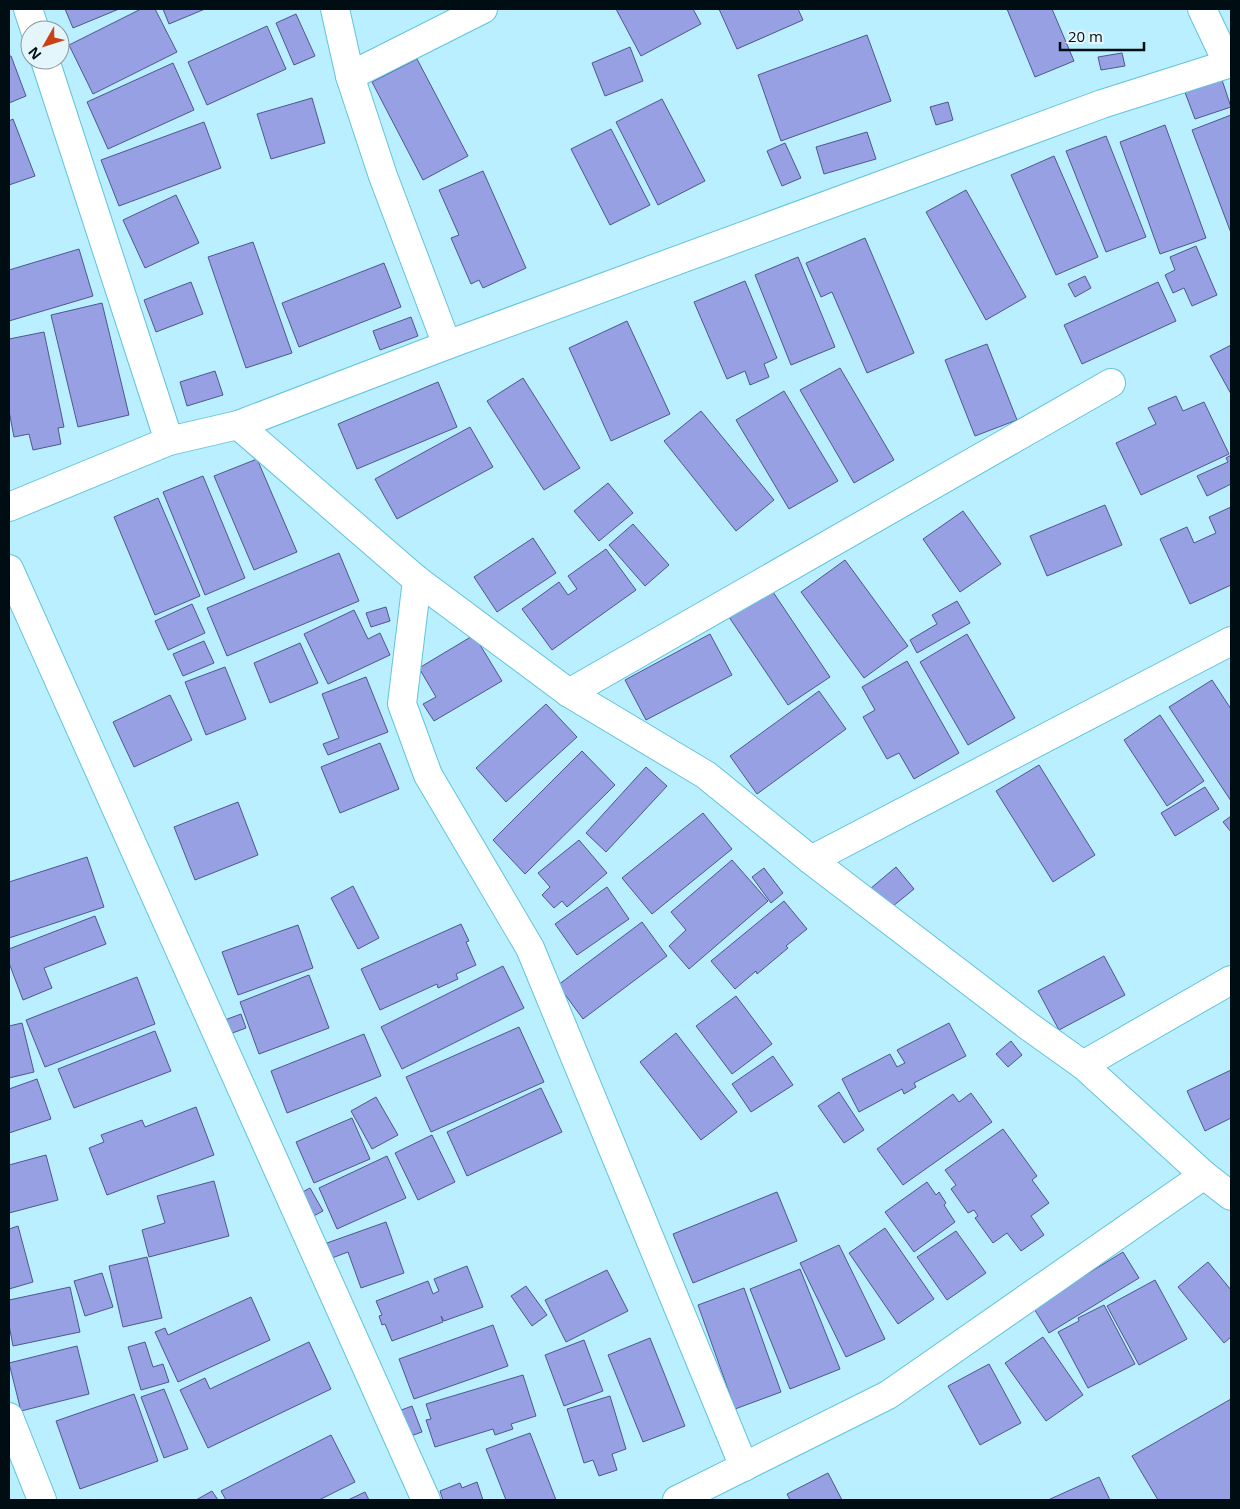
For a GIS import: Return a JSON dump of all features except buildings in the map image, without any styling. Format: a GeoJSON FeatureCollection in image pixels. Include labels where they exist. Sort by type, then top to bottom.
{"type":"FeatureCollection","features":[{"type":"Feature","properties":{"kind":"street"},"geometry":{"type":"LineString","coordinates":[[335,9],[350,76],[383,176],[448,345]]}},
{"type":"Feature","properties":{"kind":"street"},"geometry":{"type":"LineString","coordinates":[[350,76],[483,9]]}},
{"type":"Feature","properties":{"kind":"street"},"geometry":{"type":"LineString","coordinates":[[9,507],[169,441],[238,425],[448,345],[1102,104],[1230,64],[1202,9]]}},
{"type":"Feature","properties":{"kind":"street"},"geometry":{"type":"LineString","coordinates":[[48,70],[169,441]]}},
{"type":"Feature","properties":{"kind":"street"},"geometry":{"type":"LineString","coordinates":[[569,693],[1111,382]]}},
{"type":"Feature","properties":{"kind":"street"},"geometry":{"type":"LineString","coordinates":[[238,425],[416,580],[569,693],[706,775],[811,860],[1027,1025],[1083,1065],[1204,1175],[1231,1196]]}},
{"type":"Feature","properties":{"kind":"street"},"geometry":{"type":"LineString","coordinates":[[9,569],[426,1500]]}},
{"type":"Feature","properties":{"kind":"street"},"geometry":{"type":"LineString","coordinates":[[416,580],[402,704],[405,713],[428,775],[530,948],[744,1467]]}},
{"type":"Feature","properties":{"kind":"street"},"geometry":{"type":"LineString","coordinates":[[811,860],[1231,641]]}},
{"type":"Feature","properties":{"kind":"street"},"geometry":{"type":"LineString","coordinates":[[1083,1065],[1231,980]]}},
{"type":"Feature","properties":{"kind":"street"},"geometry":{"type":"LineString","coordinates":[[677,1500],[888,1395],[1204,1175]]}},
{"type":"Feature","properties":{"kind":"street"},"geometry":{"type":"LineString","coordinates":[[9,1416],[42,1500]]}}]}
